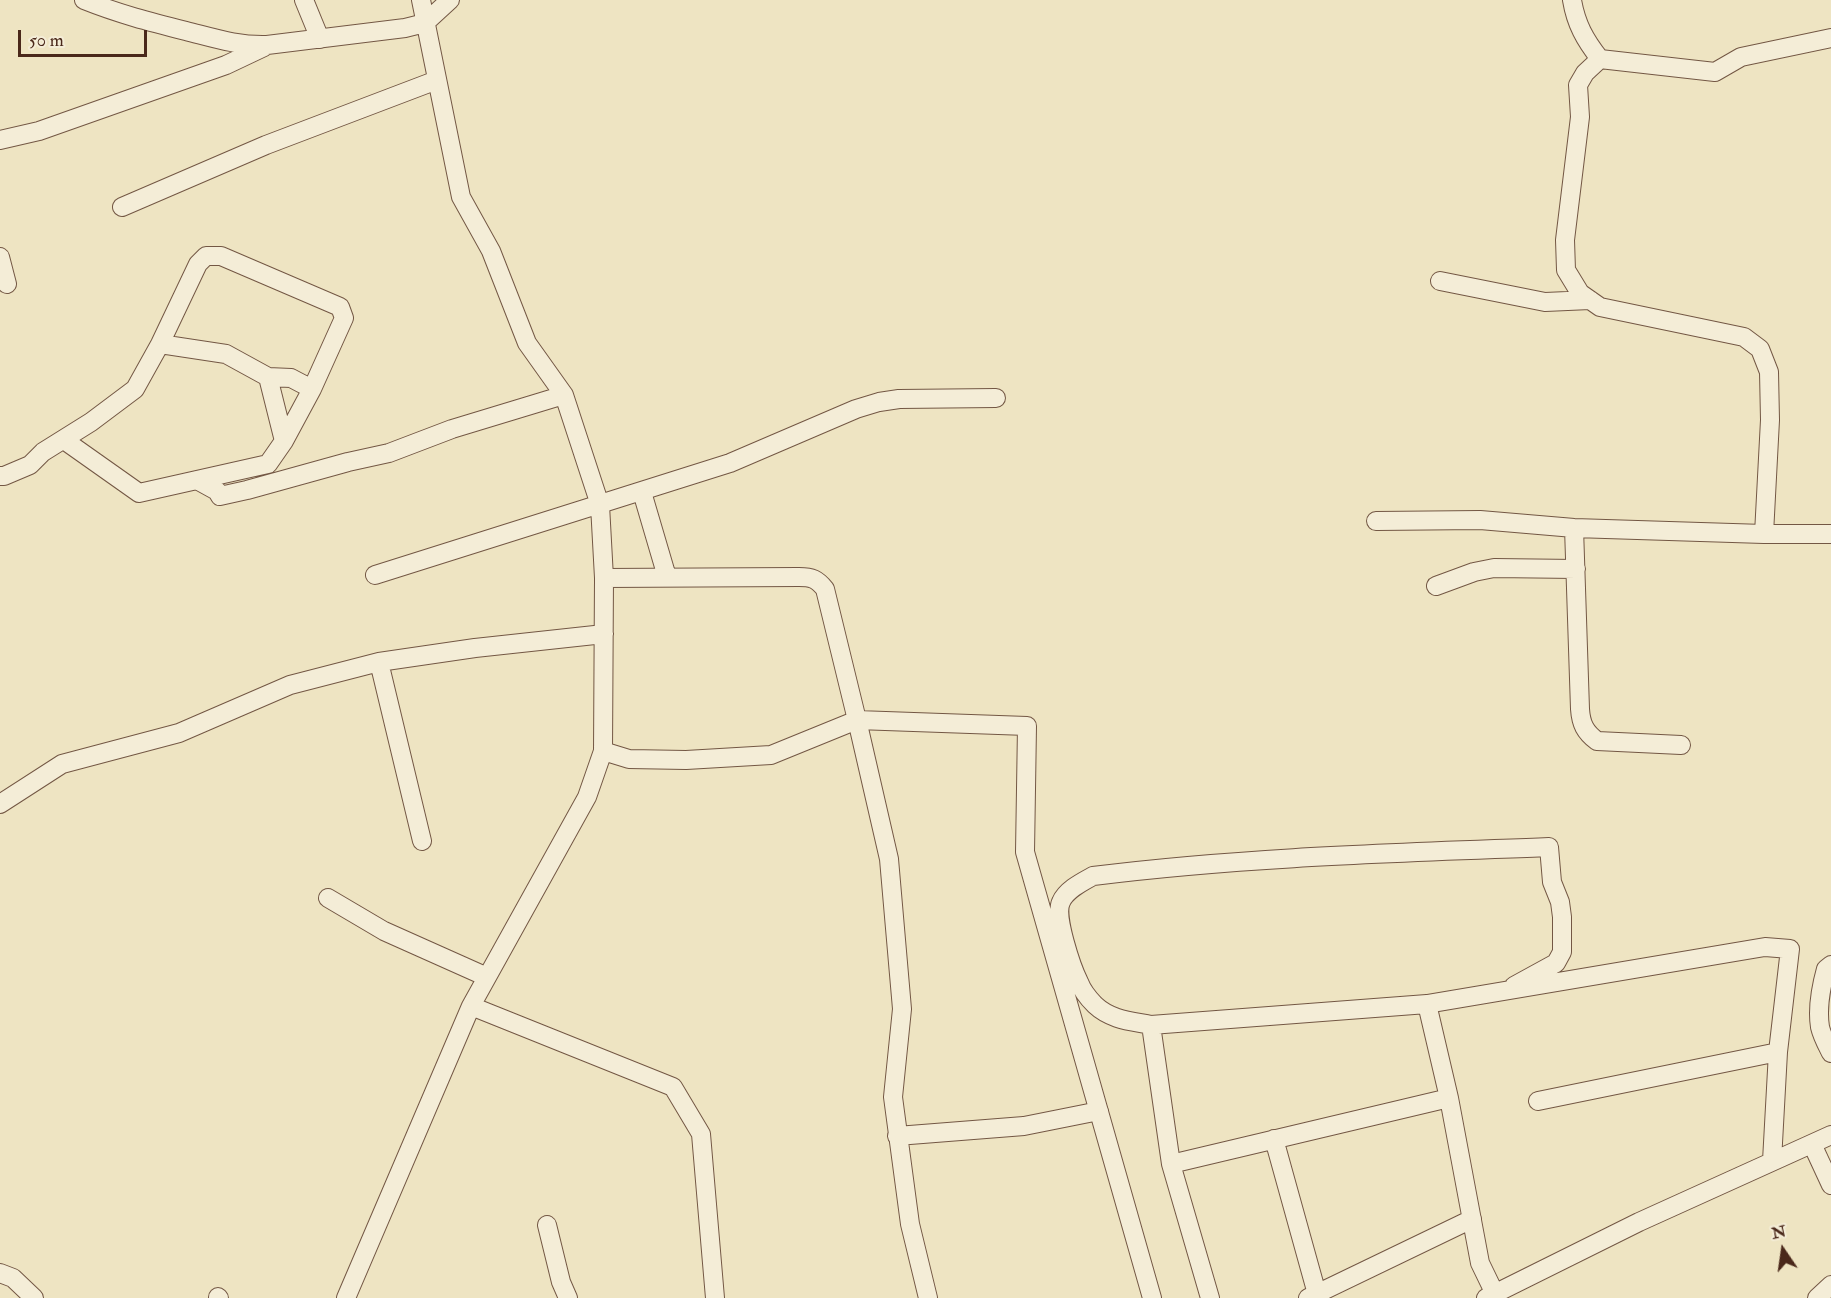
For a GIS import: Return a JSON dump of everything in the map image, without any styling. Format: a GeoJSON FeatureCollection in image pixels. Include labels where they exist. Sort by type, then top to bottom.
{"type":"FeatureCollection","features":[{"type":"Feature","properties":{"kind":"street"},"geometry":{"type":"LineString","coordinates":[[84,0],[123,15],[248,46],[405,28],[425,23],[450,0]]}},
{"type":"Feature","properties":{"kind":"street"},"geometry":{"type":"LineString","coordinates":[[304,0],[320,39]]}},
{"type":"Feature","properties":{"kind":"street"},"geometry":{"type":"LineString","coordinates":[[346,1298],[471,1006],[587,797],[603,751],[604,578],[600,505],[564,395],[527,343],[491,251],[461,197],[421,0]]}},
{"type":"Feature","properties":{"kind":"street"},"geometry":{"type":"LineString","coordinates":[[1572,0],[1574,15],[1582,35],[1600,59],[1715,72],[1741,57],[1831,38]]}},
{"type":"Feature","properties":{"kind":"street"},"geometry":{"type":"LineString","coordinates":[[0,140],[39,131],[226,65],[267,45]]}},
{"type":"Feature","properties":{"kind":"street"},"geometry":{"type":"LineString","coordinates":[[1600,59],[1585,73],[1578,85],[1580,117],[1565,240],[1566,270],[1580,292],[1600,307],[1744,337],[1760,349],[1769,372],[1770,420],[1764,534]]}},
{"type":"Feature","properties":{"kind":"street"},"geometry":{"type":"LineString","coordinates":[[122,207],[267,145],[437,80]]}},
{"type":"Feature","properties":{"kind":"street"},"geometry":{"type":"LineString","coordinates":[[0,476],[30,465],[43,452],[64,440],[135,389],[160,344],[198,264],[206,256],[220,256],[340,307],[344,318],[312,389],[284,441],[268,464],[139,493],[64,440]]}},
{"type":"Feature","properties":{"kind":"street"},"geometry":{"type":"LineString","coordinates":[[0,257],[7,284]]}},
{"type":"Feature","properties":{"kind":"street"},"geometry":{"type":"LineString","coordinates":[[1440,281],[1545,302],[1590,300]]}},
{"type":"Feature","properties":{"kind":"street"},"geometry":{"type":"LineString","coordinates":[[160,344],[226,354],[268,377],[291,378],[312,389]]}},
{"type":"Feature","properties":{"kind":"street"},"geometry":{"type":"LineString","coordinates":[[268,377],[284,441]]}},
{"type":"Feature","properties":{"kind":"street"},"geometry":{"type":"LineString","coordinates":[[197,480],[217,491],[220,496],[248,490],[348,462],[390,453],[452,429],[564,395]]}},
{"type":"Feature","properties":{"kind":"street"},"geometry":{"type":"LineString","coordinates":[[375,574],[730,463],[856,409],[879,402],[899,399],[996,398]]}},
{"type":"Feature","properties":{"kind":"street"},"geometry":{"type":"LineString","coordinates":[[642,492],[667,577]]}},
{"type":"Feature","properties":{"kind":"street"},"geometry":{"type":"LineString","coordinates":[[1376,521],[1480,520],[1574,528],[1831,534]]}},
{"type":"Feature","properties":{"kind":"street"},"geometry":{"type":"LineString","coordinates":[[1574,528],[1580,709],[1585,730],[1597,741],[1681,745]]}},
{"type":"Feature","properties":{"kind":"street"},"geometry":{"type":"LineString","coordinates":[[1436,586],[1474,572],[1494,568],[1575,569]]}},
{"type":"Feature","properties":{"kind":"street"},"geometry":{"type":"LineString","coordinates":[[604,578],[812,577],[819,581],[825,589],[889,859],[902,1009],[892,1097],[910,1224],[928,1298]]}},
{"type":"Feature","properties":{"kind":"street"},"geometry":{"type":"LineString","coordinates":[[0,804],[62,764],[179,733],[290,685],[379,662],[475,648],[604,634]]}},
{"type":"Feature","properties":{"kind":"street"},"geometry":{"type":"LineString","coordinates":[[379,662],[422,841]]}},
{"type":"Feature","properties":{"kind":"street"},"geometry":{"type":"LineString","coordinates":[[603,751],[629,759],[686,760],[771,755],[857,720],[1027,726],[1025,852],[1152,1298]]}},
{"type":"Feature","properties":{"kind":"street"},"geometry":{"type":"LineString","coordinates":[[1502,993],[1556,963],[1560,957],[1562,918],[1560,902],[1552,882],[1549,847],[1189,865],[1093,876],[1080,882],[1061,900],[1059,912],[1071,962],[1080,985],[1095,1005],[1114,1018],[1151,1025],[1427,1004],[1502,993],[1765,947],[1790,949],[1778,1053],[1772,1161]]}},
{"type":"Feature","properties":{"kind":"street"},"geometry":{"type":"LineString","coordinates":[[328,898],[384,931],[487,977]]}},
{"type":"Feature","properties":{"kind":"street"},"geometry":{"type":"LineString","coordinates":[[1831,965],[1826,969],[1821,988],[1819,1011],[1820,1028],[1831,1053]]}},
{"type":"Feature","properties":{"kind":"street"},"geometry":{"type":"LineString","coordinates":[[1427,1004],[1449,1098],[1480,1263],[1490,1296],[1639,1222],[1831,1135]]}},
{"type":"Feature","properties":{"kind":"street"},"geometry":{"type":"LineString","coordinates":[[471,1006],[673,1088],[701,1134],[715,1298]]}},
{"type":"Feature","properties":{"kind":"street"},"geometry":{"type":"LineString","coordinates":[[1151,1025],[1171,1164],[1210,1298]]}},
{"type":"Feature","properties":{"kind":"street"},"geometry":{"type":"LineString","coordinates":[[1538,1101],[1778,1053]]}},
{"type":"Feature","properties":{"kind":"street"},"geometry":{"type":"LineString","coordinates":[[1171,1164],[1449,1098]]}},
{"type":"Feature","properties":{"kind":"street"},"geometry":{"type":"LineString","coordinates":[[897,1136],[1024,1126],[1100,1112]]}},
{"type":"Feature","properties":{"kind":"street"},"geometry":{"type":"LineString","coordinates":[[1274,1139],[1312,1296],[1472,1220]]}},
{"type":"Feature","properties":{"kind":"street"},"geometry":{"type":"LineString","coordinates":[[1812,1144],[1831,1185]]}},
{"type":"Feature","properties":{"kind":"street"},"geometry":{"type":"LineString","coordinates":[[547,1225],[561,1282],[568,1298]]}},
{"type":"Feature","properties":{"kind":"street"},"geometry":{"type":"LineString","coordinates":[[0,1273],[13,1278],[34,1298]]}},
{"type":"Feature","properties":{"kind":"street"},"geometry":{"type":"LineString","coordinates":[[1816,1298],[1831,1285]]}}]}
